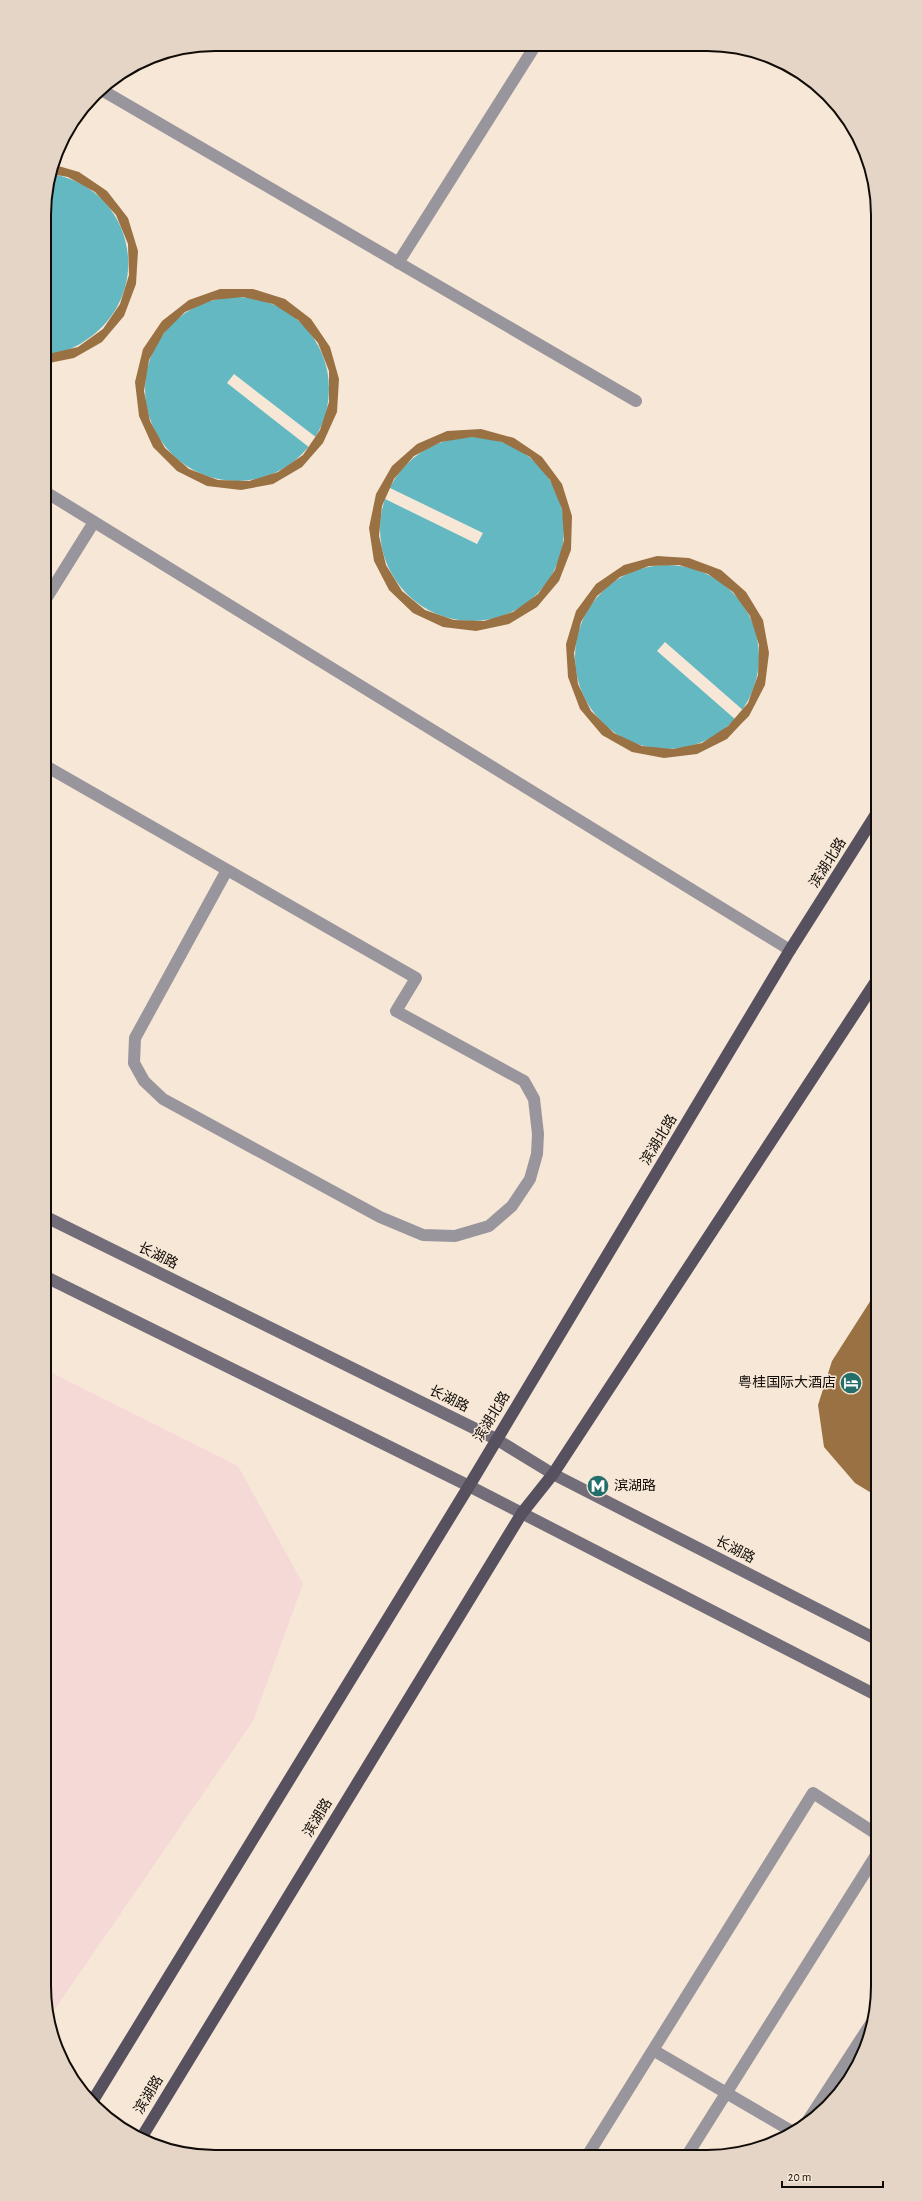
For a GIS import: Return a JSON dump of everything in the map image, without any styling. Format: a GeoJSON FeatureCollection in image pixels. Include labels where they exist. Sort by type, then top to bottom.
{"type":"FeatureCollection","features":[{"type":"Feature","properties":{"kind":"main road","name":"滨湖北路"},"geometry":{"type":"LineString","coordinates":[[469,1486],[790,950],[871,821]]}},
{"type":"Feature","properties":{"kind":"main road"},"geometry":{"type":"LineString","coordinates":[[522,1513],[554,1474],[871,989]]}},
{"type":"Feature","properties":{"kind":"main road","name":"长湖路"},"geometry":{"type":"LineString","coordinates":[[51,1219],[496,1439],[554,1474],[871,1636]]}},
{"type":"Feature","properties":{"kind":"main road"},"geometry":{"type":"LineString","coordinates":[[51,1279],[469,1486],[871,1692]]}},
{"type":"Feature","properties":{"kind":"main road"},"geometry":{"type":"LineString","coordinates":[[95,2097],[469,1486]]}},
{"type":"Feature","properties":{"kind":"main road","name":"滨湖路"},"geometry":{"type":"LineString","coordinates":[[144,2134],[522,1513]]}},
{"type":"Feature","properties":{"kind":"lane"},"geometry":{"type":"LineString","coordinates":[[398,263],[532,51]]}},
{"type":"Feature","properties":{"kind":"lane"},"geometry":{"type":"LineString","coordinates":[[106,93],[636,401]]}},
{"type":"Feature","properties":{"kind":"lane"},"geometry":{"type":"LineString","coordinates":[[51,495],[790,950]]}},
{"type":"Feature","properties":{"kind":"lane"},"geometry":{"type":"LineString","coordinates":[[51,591],[94,522]]}},
{"type":"Feature","properties":{"kind":"lane"},"geometry":{"type":"LineString","coordinates":[[51,769],[416,978],[396,1011],[524,1081],[534,1099],[538,1134],[537,1154],[530,1179],[512,1206],[489,1226],[455,1236],[423,1235],[380,1217],[163,1099],[144,1081],[134,1063],[136,1038],[227,870]]}},
{"type":"Feature","properties":{"kind":"lane"},"geometry":{"type":"LineString","coordinates":[[592,2150],[813,1793],[871,1830]]}},
{"type":"Feature","properties":{"kind":"lane"},"geometry":{"type":"LineString","coordinates":[[690,2150],[871,1863]]}},
{"type":"Feature","properties":{"kind":"lane"},"geometry":{"type":"LineString","coordinates":[[816,2108],[863,2036]]}},
{"type":"Feature","properties":{"kind":"lane"},"geometry":{"type":"LineString","coordinates":[[653,2050],[788,2129]]}},
{"type":"Feature","properties":{"kind":"shaded area"},"geometry":{"type":"Polygon","coordinates":[[[51,1372],[238,1466],[303,1584],[253,1721],[53,2012],[51,1997],[51,1372]]]}},
{"type":"Feature","properties":{"kind":"water"},"geometry":{"type":"Polygon","coordinates":[[[56,175],[80,183],[101,199],[117,219],[126,243],[128,269],[123,294],[110,318],[89,338],[62,352],[51,355],[51,204],[56,175]]]}},
{"type":"Feature","properties":{"kind":"water"},"geometry":{"type":"Polygon","coordinates":[[[237,297],[255,299],[272,304],[288,313],[302,324],[313,338],[322,354],[327,371],[329,389],[327,407],[322,424],[313,440],[302,454],[288,465],[272,474],[255,479],[237,481],[219,479],[202,474],[186,465],[172,454],[161,440],[152,424],[147,407],[145,389],[147,371],[152,354],[161,338],[172,324],[186,313],[202,304],[219,299],[237,297]]]}},
{"type":"Feature","properties":{"kind":"water"},"geometry":{"type":"Polygon","coordinates":[[[472,437],[490,439],[507,444],[523,453],[537,464],[548,478],[557,494],[562,511],[564,529],[562,547],[557,564],[548,580],[537,594],[523,605],[507,614],[490,619],[472,621],[454,619],[437,614],[421,605],[407,594],[396,580],[387,564],[382,547],[380,529],[382,511],[387,494],[396,478],[407,464],[421,453],[437,444],[454,439],[472,437]]]}},
{"type":"Feature","properties":{"kind":"water"},"geometry":{"type":"Polygon","coordinates":[[[667,565],[685,567],[702,572],[718,581],[732,592],[743,606],[752,622],[757,639],[759,657],[757,675],[752,692],[743,708],[732,722],[718,733],[702,742],[685,747],[667,749],[649,747],[632,742],[616,733],[602,722],[591,708],[582,692],[577,675],[575,657],[577,639],[582,622],[591,606],[602,592],[616,581],[632,572],[649,567],[667,565]]]}},
{"type":"Feature","properties":{"kind":"pier"},"geometry":{"type":"Polygon","coordinates":[[[234,374],[317,438],[310,448],[227,383],[234,374]]]}},
{"type":"Feature","properties":{"kind":"pier"},"geometry":{"type":"Polygon","coordinates":[[[388,487],[483,533],[477,544],[383,498],[388,487]]]}},
{"type":"Feature","properties":{"kind":"pier"},"geometry":{"type":"Polygon","coordinates":[[[665,642],[744,711],[736,720],[657,651],[665,642]]]}},
{"type":"Feature","properties":{"kind":"building"},"geometry":{"type":"Polygon","coordinates":[[[59,166],[79,172],[107,191],[128,218],[138,251],[136,284],[124,316],[102,342],[74,358],[51,363],[51,353],[78,347],[103,329],[120,304],[129,275],[128,244],[116,215],[95,192],[68,177],[56,175],[59,166]]]}},
{"type":"Feature","properties":{"kind":"building"},"geometry":{"type":"Polygon","coordinates":[[[220,289],[253,289],[285,299],[311,319],[330,347],[339,379],[337,412],[323,443],[302,467],[273,484],[241,490],[207,486],[177,471],[153,447],[139,416],[135,382],[143,349],[162,321],[189,300],[220,289]],[[243,297],[213,300],[185,312],[164,333],[149,360],[144,391],[150,421],[165,448],[189,469],[218,480],[249,481],[278,472],[303,455],[320,430],[329,402],[329,371],[318,343],[298,320],[273,304],[243,297]]]}},
{"type":"Feature","properties":{"kind":"building"},"geometry":{"type":"Polygon","coordinates":[[[481,429],[514,438],[542,457],[562,484],[572,516],[571,550],[559,581],[537,607],[509,624],[476,631],[443,627],[413,613],[389,590],[374,561],[369,528],[376,494],[392,466],[417,444],[447,431],[481,429]],[[472,437],[441,442],[414,456],[394,479],[382,506],[379,536],[386,565],[402,591],[425,610],[454,620],[484,621],[513,612],[538,594],[555,570],[564,540],[562,509],[550,480],[530,457],[502,442],[472,437]]]}},
{"type":"Feature","properties":{"kind":"building"},"geometry":{"type":"Polygon","coordinates":[[[657,556],[689,558],[721,570],[746,592],[763,620],[769,653],[765,685],[749,716],[727,739],[697,754],[664,758],[632,752],[602,735],[580,709],[568,677],[566,644],[576,611],[596,584],[624,565],[657,556]],[[679,565],[649,566],[620,577],[597,596],[581,622],[574,653],[578,684],[591,711],[614,733],[642,746],[673,749],[702,743],[728,726],[748,703],[758,675],[759,645],[750,616],[733,592],[708,574],[679,565]]]}},
{"type":"Feature","properties":{"kind":"building","name":"粤桂国际大酒店"},"geometry":{"type":"Polygon","coordinates":[[[871,1300],[871,1493],[855,1483],[824,1447],[818,1405],[832,1361],[871,1300]]]}},
{"type":"Feature","properties":{"kind":"place","name":"粤桂国际大酒店"},"geometry":{"type":"Point","coordinates":[851,1383]}},
{"type":"Feature","properties":{"kind":"place","name":"滨湖路"},"geometry":{"type":"Point","coordinates":[598,1486]}}]}
